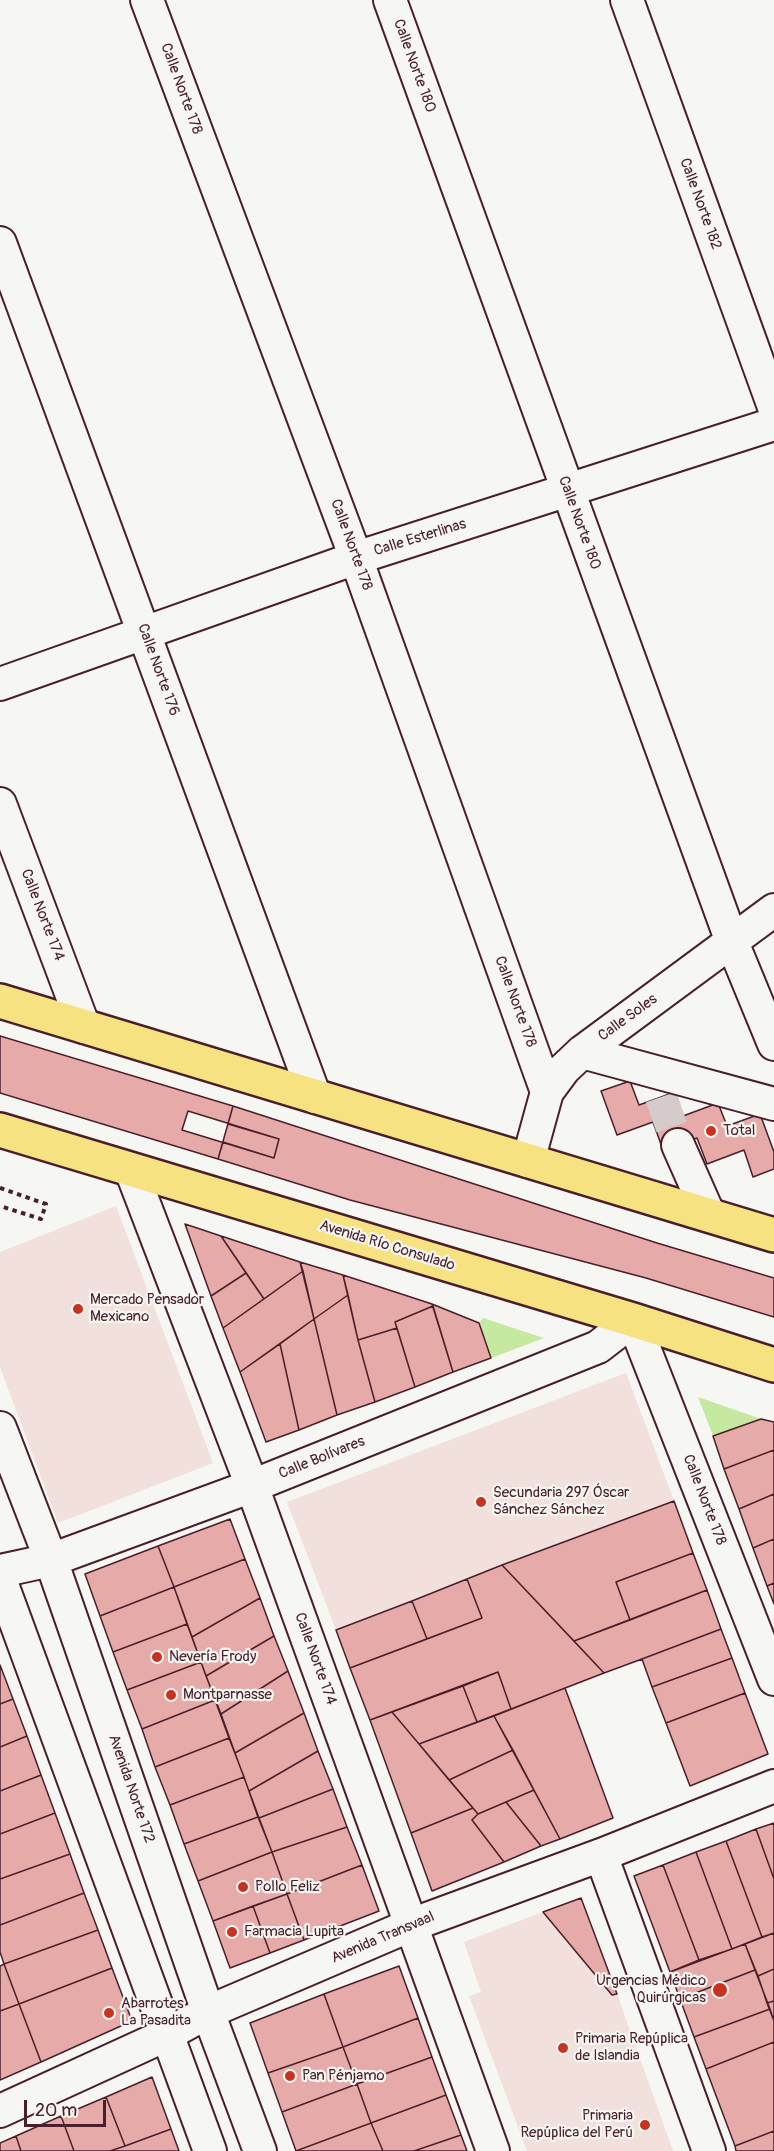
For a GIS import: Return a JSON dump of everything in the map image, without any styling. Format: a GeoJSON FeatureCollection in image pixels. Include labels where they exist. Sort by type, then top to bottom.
{"type":"FeatureCollection","features":[{"type":"Feature","properties":{"kind":"highway"},"geometry":{"type":"LineString","coordinates":[[0,1001],[774,1235]]}},
{"type":"Feature","properties":{"kind":"highway","name":"Avenida Río Consulado"},"geometry":{"type":"LineString","coordinates":[[0,1130],[633,1320],[774,1365]]}},
{"type":"Feature","properties":{"kind":"street","name":"Calle Norte 178"},"geometry":{"type":"LineString","coordinates":[[147,0],[356,558],[547,1092]]}},
{"type":"Feature","properties":{"kind":"street","name":"Calle Norte 180"},"geometry":{"type":"LineString","coordinates":[[390,0],[732,942],[774,1044]]}},
{"type":"Feature","properties":{"kind":"street","name":"Calle Norte 182"},"geometry":{"type":"LineString","coordinates":[[627,0],[774,407]]}},
{"type":"Feature","properties":{"kind":"street","name":"Calle Norte 176"},"geometry":{"type":"LineString","coordinates":[[0,243],[315,1097]]}},
{"type":"Feature","properties":{"kind":"street","name":"Calle Esterlinas"},"geometry":{"type":"LineString","coordinates":[[0,684],[356,558],[774,424]]}},
{"type":"Feature","properties":{"kind":"street","name":"Calle Norte 174"},"geometry":{"type":"LineString","coordinates":[[0,804],[84,1027]]}},
{"type":"Feature","properties":{"kind":"street","name":"Calle Soles"},"geometry":{"type":"LineString","coordinates":[[528,1161],[547,1092],[564,1069],[582,1052],[774,910]]}},
{"type":"Feature","properties":{"kind":"street"},"geometry":{"type":"LineString","coordinates":[[582,1052],[656,1084],[774,1104]]}},
{"type":"Feature","properties":{"kind":"street"},"geometry":{"type":"LineString","coordinates":[[0,1149],[33,1140]]}},
{"type":"Feature","properties":{"kind":"street"},"geometry":{"type":"LineString","coordinates":[[678,1145],[708,1215]]}},
{"type":"Feature","properties":{"kind":"street","name":"Calle Norte 174"},"geometry":{"type":"LineString","coordinates":[[131,1170],[252,1486],[493,2151]]}},
{"type":"Feature","properties":{"kind":"street","name":"Calle Norte 178"},"geometry":{"type":"LineString","coordinates":[[633,1320],[774,1679]]}},
{"type":"Feature","properties":{"kind":"street","name":"Calle Bolívares"},"geometry":{"type":"LineString","coordinates":[[0,1571],[51,1560],[252,1486],[598,1347],[633,1320]]}},
{"type":"Feature","properties":{"kind":"street","name":"Avenida Norte 172"},"geometry":{"type":"LineString","coordinates":[[0,1428],[51,1560],[208,2012],[260,2151]]}},
{"type":"Feature","properties":{"kind":"street"},"geometry":{"type":"LineString","coordinates":[[0,1579],[210,2151]]}},
{"type":"Feature","properties":{"kind":"street","name":"Avenida Transvaal"},"geometry":{"type":"LineString","coordinates":[[0,2111],[166,2035],[208,2012],[411,1925],[601,1855],[774,1786]]}},
{"type":"Feature","properties":{"kind":"street"},"geometry":{"type":"LineString","coordinates":[[601,1855],[709,2151]]}},
{"type":"Feature","properties":{"kind":"path"},"geometry":{"type":"LineString","coordinates":[[0,1188],[46,1204],[40,1219],[0,1206]]}},
{"type":"Feature","properties":{"kind":"shaded area","name":"Mercado Pensador Mexicano"},"geometry":{"type":"Polygon","coordinates":[[[116,1206],[213,1463],[58,1523],[0,1367],[0,1252],[116,1206]]]}},
{"type":"Feature","properties":{"kind":"shaded area","name":"Secundaria 297 Óscar Sánchez Sánchez"},"geometry":{"type":"Polygon","coordinates":[[[626,1373],[674,1501],[336,1630],[287,1502],[626,1373]]]}},
{"type":"Feature","properties":{"kind":"shaded area","name":"Primaria Repúplica de Islandia"},"geometry":{"type":"Polygon","coordinates":[[[543,1912],[612,1995],[617,1994],[673,2151],[527,2151],[469,1996],[481,1992],[464,1942],[543,1912]]]}},
{"type":"Feature","properties":{"kind":"green space"},"geometry":{"type":"Polygon","coordinates":[[[483,1318],[544,1338],[491,1358],[479,1323],[483,1318]]]}},
{"type":"Feature","properties":{"kind":"green space"},"geometry":{"type":"Polygon","coordinates":[[[698,1397],[761,1419],[713,1436],[698,1397]]]}},
{"type":"Feature","properties":{"kind":"building"},"geometry":{"type":"Polygon","coordinates":[[[0,1036],[233,1106],[218,1159],[0,1093],[0,1036]]]}},
{"type":"Feature","properties":{"kind":"building","name":"Total"},"geometry":{"type":"Polygon","coordinates":[[[630,1081],[639,1105],[675,1092],[683,1116],[718,1103],[727,1126],[760,1114],[774,1152],[774,1169],[753,1177],[744,1150],[707,1164],[697,1138],[663,1150],[653,1122],[617,1135],[601,1091],[630,1081]]]}},
{"type":"Feature","properties":{"kind":"building"},"geometry":{"type":"Polygon","coordinates":[[[233,1106],[657,1243],[774,1278],[774,1317],[646,1278],[350,1200],[218,1159],[223,1142],[274,1158],[279,1139],[228,1124],[233,1106]]]}},
{"type":"Feature","properties":{"kind":"building"},"geometry":{"type":"Polygon","coordinates":[[[188,1111],[279,1139],[274,1158],[182,1130],[188,1111]]]}},
{"type":"Feature","properties":{"kind":"building"},"geometry":{"type":"Polygon","coordinates":[[[185,1224],[221,1236],[246,1273],[211,1296],[185,1224]]]}},
{"type":"Feature","properties":{"kind":"building"},"geometry":{"type":"Polygon","coordinates":[[[221,1236],[300,1262],[303,1271],[264,1299],[221,1236]]]}},
{"type":"Feature","properties":{"kind":"building"},"geometry":{"type":"Polygon","coordinates":[[[300,1262],[343,1275],[348,1295],[314,1319],[300,1262]]]}},
{"type":"Feature","properties":{"kind":"building"},"geometry":{"type":"Polygon","coordinates":[[[303,1271],[314,1319],[240,1372],[223,1328],[303,1271]]]}},
{"type":"Feature","properties":{"kind":"building"},"geometry":{"type":"Polygon","coordinates":[[[246,1273],[264,1299],[223,1328],[211,1296],[246,1273]]]}},
{"type":"Feature","properties":{"kind":"building"},"geometry":{"type":"Polygon","coordinates":[[[343,1275],[433,1306],[395,1322],[397,1328],[358,1340],[343,1275]]]}},
{"type":"Feature","properties":{"kind":"building"},"geometry":{"type":"Polygon","coordinates":[[[348,1295],[375,1402],[337,1415],[314,1319],[348,1295]]]}},
{"type":"Feature","properties":{"kind":"building"},"geometry":{"type":"Polygon","coordinates":[[[432,1304],[479,1323],[491,1358],[453,1372],[432,1304]]]}},
{"type":"Feature","properties":{"kind":"building"},"geometry":{"type":"Polygon","coordinates":[[[433,1306],[453,1372],[415,1387],[395,1322],[433,1306]]]}},
{"type":"Feature","properties":{"kind":"building"},"geometry":{"type":"Polygon","coordinates":[[[314,1319],[337,1415],[299,1430],[280,1344],[314,1319]]]}},
{"type":"Feature","properties":{"kind":"building"},"geometry":{"type":"Polygon","coordinates":[[[397,1328],[415,1387],[375,1402],[358,1340],[397,1328]]]}},
{"type":"Feature","properties":{"kind":"building"},"geometry":{"type":"Polygon","coordinates":[[[280,1344],[299,1430],[266,1442],[240,1372],[280,1344]]]}},
{"type":"Feature","properties":{"kind":"building"},"geometry":{"type":"Polygon","coordinates":[[[761,1419],[774,1422],[774,1450],[724,1469],[713,1436],[761,1419]]]}},
{"type":"Feature","properties":{"kind":"building"},"geometry":{"type":"Polygon","coordinates":[[[774,1450],[774,1494],[739,1509],[724,1469],[774,1450]]]}},
{"type":"Feature","properties":{"kind":"building"},"geometry":{"type":"Polygon","coordinates":[[[774,1494],[774,1539],[753,1548],[739,1509],[774,1494]]]}},
{"type":"Feature","properties":{"kind":"building"},"geometry":{"type":"Polygon","coordinates":[[[674,1501],[693,1553],[616,1582],[630,1620],[574,1641],[502,1565],[674,1501]]]}},
{"type":"Feature","properties":{"kind":"building"},"geometry":{"type":"Polygon","coordinates":[[[230,1519],[245,1559],[174,1587],[158,1546],[230,1519]]]}},
{"type":"Feature","properties":{"kind":"building"},"geometry":{"type":"Polygon","coordinates":[[[774,1539],[774,1583],[767,1586],[753,1548],[774,1539]]]}},
{"type":"Feature","properties":{"kind":"building"},"geometry":{"type":"Polygon","coordinates":[[[158,1546],[174,1587],[100,1616],[85,1574],[158,1546]]]}},
{"type":"Feature","properties":{"kind":"building"},"geometry":{"type":"Polygon","coordinates":[[[693,1553],[707,1590],[630,1620],[616,1582],[693,1553]]]}},
{"type":"Feature","properties":{"kind":"building"},"geometry":{"type":"Polygon","coordinates":[[[245,1559],[260,1598],[192,1637],[174,1587],[245,1559]]]}},
{"type":"Feature","properties":{"kind":"building"},"geometry":{"type":"Polygon","coordinates":[[[502,1565],[604,1673],[511,1709],[498,1672],[370,1720],[350,1668],[482,1618],[467,1579],[502,1565]]]}},
{"type":"Feature","properties":{"kind":"building"},"geometry":{"type":"Polygon","coordinates":[[[467,1579],[482,1618],[427,1639],[412,1601],[467,1579]]]}},
{"type":"Feature","properties":{"kind":"building"},"geometry":{"type":"Polygon","coordinates":[[[774,1583],[774,1604],[767,1586],[774,1583]]]}},
{"type":"Feature","properties":{"kind":"building"},"geometry":{"type":"Polygon","coordinates":[[[174,1587],[187,1624],[113,1652],[100,1616],[174,1587]]]}},
{"type":"Feature","properties":{"kind":"building"},"geometry":{"type":"Polygon","coordinates":[[[707,1590],[721,1629],[604,1673],[574,1641],[707,1590]]]}},
{"type":"Feature","properties":{"kind":"building"},"geometry":{"type":"Polygon","coordinates":[[[260,1598],[274,1636],[206,1676],[192,1637],[260,1598]]]}},
{"type":"Feature","properties":{"kind":"building"},"geometry":{"type":"Polygon","coordinates":[[[412,1601],[427,1639],[350,1668],[336,1630],[412,1601]]]}},
{"type":"Feature","properties":{"kind":"building","name":"Nevería Frody"},"geometry":{"type":"Polygon","coordinates":[[[187,1624],[201,1662],[127,1690],[113,1652],[187,1624]]]}},
{"type":"Feature","properties":{"kind":"building"},"geometry":{"type":"Polygon","coordinates":[[[721,1629],[732,1658],[652,1687],[642,1659],[721,1629]]]}},
{"type":"Feature","properties":{"kind":"building"},"geometry":{"type":"Polygon","coordinates":[[[274,1636],[288,1671],[221,1714],[206,1676],[274,1636]]]}},
{"type":"Feature","properties":{"kind":"building"},"geometry":{"type":"Polygon","coordinates":[[[732,1658],[745,1693],[666,1723],[652,1687],[732,1658]]]}},
{"type":"Feature","properties":{"kind":"building","name":"Montparnasse"},"geometry":{"type":"Polygon","coordinates":[[[201,1662],[215,1700],[142,1729],[127,1690],[201,1662]]]}},
{"type":"Feature","properties":{"kind":"building"},"geometry":{"type":"Polygon","coordinates":[[[0,1665],[13,1699],[0,1704],[0,1665]]]}},
{"type":"Feature","properties":{"kind":"building"},"geometry":{"type":"Polygon","coordinates":[[[288,1671],[304,1713],[235,1753],[221,1714],[288,1671]]]}},
{"type":"Feature","properties":{"kind":"building"},"geometry":{"type":"Polygon","coordinates":[[[498,1672],[511,1709],[477,1722],[463,1686],[498,1672]]]}},
{"type":"Feature","properties":{"kind":"building"},"geometry":{"type":"Polygon","coordinates":[[[463,1686],[477,1722],[419,1744],[392,1712],[463,1686]]]}},
{"type":"Feature","properties":{"kind":"building"},"geometry":{"type":"Polygon","coordinates":[[[565,1688],[613,1818],[560,1839],[494,1716],[565,1688]]]}},
{"type":"Feature","properties":{"kind":"building"},"geometry":{"type":"Polygon","coordinates":[[[745,1693],[768,1754],[690,1786],[666,1723],[745,1693]]]}},
{"type":"Feature","properties":{"kind":"building"},"geometry":{"type":"Polygon","coordinates":[[[13,1699],[27,1736],[0,1747],[0,1704],[13,1699]]]}},
{"type":"Feature","properties":{"kind":"building"},"geometry":{"type":"Polygon","coordinates":[[[215,1700],[229,1738],[155,1767],[142,1729],[215,1700]]]}},
{"type":"Feature","properties":{"kind":"building"},"geometry":{"type":"Polygon","coordinates":[[[392,1712],[473,1808],[411,1833],[370,1720],[392,1712]]]}},
{"type":"Feature","properties":{"kind":"building"},"geometry":{"type":"Polygon","coordinates":[[[304,1713],[318,1751],[249,1791],[235,1753],[304,1713]]]}},
{"type":"Feature","properties":{"kind":"building"},"geometry":{"type":"Polygon","coordinates":[[[494,1716],[513,1750],[449,1780],[419,1744],[494,1716]]]}},
{"type":"Feature","properties":{"kind":"building"},"geometry":{"type":"Polygon","coordinates":[[[27,1736],[41,1775],[0,1791],[0,1747],[27,1736]]]}},
{"type":"Feature","properties":{"kind":"building"},"geometry":{"type":"Polygon","coordinates":[[[229,1738],[244,1777],[170,1805],[155,1767],[229,1738]]]}},
{"type":"Feature","properties":{"kind":"building"},"geometry":{"type":"Polygon","coordinates":[[[513,1750],[534,1790],[478,1814],[449,1780],[513,1750]]]}},
{"type":"Feature","properties":{"kind":"building"},"geometry":{"type":"Polygon","coordinates":[[[318,1751],[333,1789],[259,1818],[249,1791],[318,1751]]]}},
{"type":"Feature","properties":{"kind":"building"},"geometry":{"type":"Polygon","coordinates":[[[41,1775],[55,1813],[0,1834],[0,1791],[41,1775]]]}},
{"type":"Feature","properties":{"kind":"building"},"geometry":{"type":"Polygon","coordinates":[[[244,1777],[258,1817],[184,1844],[170,1805],[244,1777]]]}},
{"type":"Feature","properties":{"kind":"building"},"geometry":{"type":"Polygon","coordinates":[[[333,1789],[347,1827],[272,1852],[259,1818],[333,1789]]]}},
{"type":"Feature","properties":{"kind":"building"},"geometry":{"type":"Polygon","coordinates":[[[534,1790],[560,1839],[541,1846],[506,1802],[534,1790]]]}},
{"type":"Feature","properties":{"kind":"building"},"geometry":{"type":"Polygon","coordinates":[[[506,1802],[541,1846],[504,1862],[472,1820],[478,1814],[506,1802]]]}},
{"type":"Feature","properties":{"kind":"building"},"geometry":{"type":"Polygon","coordinates":[[[473,1808],[478,1814],[472,1820],[504,1862],[432,1891],[411,1833],[473,1808]]]}},
{"type":"Feature","properties":{"kind":"building"},"geometry":{"type":"Polygon","coordinates":[[[55,1813],[70,1854],[0,1879],[0,1834],[55,1813]]]}},
{"type":"Feature","properties":{"kind":"building"},"geometry":{"type":"Polygon","coordinates":[[[258,1817],[272,1852],[198,1881],[184,1844],[258,1817]]]}},
{"type":"Feature","properties":{"kind":"building"},"geometry":{"type":"Polygon","coordinates":[[[774,1823],[774,1879],[756,1829],[774,1823]]]}},
{"type":"Feature","properties":{"kind":"building"},"geometry":{"type":"Polygon","coordinates":[[[347,1827],[362,1865],[287,1894],[272,1852],[347,1827]]]}},
{"type":"Feature","properties":{"kind":"building"},"geometry":{"type":"Polygon","coordinates":[[[756,1829],[774,1879],[774,1933],[762,1937],[726,1841],[756,1829]]]}},
{"type":"Feature","properties":{"kind":"building"},"geometry":{"type":"Polygon","coordinates":[[[726,1841],[762,1937],[732,1949],[696,1852],[726,1841]]]}},
{"type":"Feature","properties":{"kind":"building","name":"Pollo Feliz"},"geometry":{"type":"Polygon","coordinates":[[[272,1852],[287,1894],[213,1921],[198,1881],[272,1852]]]}},
{"type":"Feature","properties":{"kind":"building"},"geometry":{"type":"Polygon","coordinates":[[[696,1852],[732,1949],[699,1960],[663,1865],[696,1852]]]}},
{"type":"Feature","properties":{"kind":"building"},"geometry":{"type":"Polygon","coordinates":[[[70,1854],[84,1893],[0,1925],[0,1879],[70,1854]]]}},
{"type":"Feature","properties":{"kind":"building"},"geometry":{"type":"Polygon","coordinates":[[[362,1865],[379,1911],[304,1940],[287,1894],[362,1865]]]}},
{"type":"Feature","properties":{"kind":"building"},"geometry":{"type":"Polygon","coordinates":[[[663,1865],[699,1960],[670,1972],[634,1876],[663,1865]]]}},
{"type":"Feature","properties":{"kind":"building"},"geometry":{"type":"Polygon","coordinates":[[[84,1893],[98,1930],[4,1964],[0,1952],[0,1925],[84,1893]]]}},
{"type":"Feature","properties":{"kind":"building"},"geometry":{"type":"Polygon","coordinates":[[[287,1894],[304,1940],[270,1953],[253,1906],[287,1894]]]}},
{"type":"Feature","properties":{"kind":"building"},"geometry":{"type":"Polygon","coordinates":[[[581,1898],[617,1994],[612,1995],[543,1912],[581,1898]]]}},
{"type":"Feature","properties":{"kind":"building"},"geometry":{"type":"Polygon","coordinates":[[[253,1906],[270,1953],[230,1968],[213,1921],[253,1906]]]}},
{"type":"Feature","properties":{"kind":"building"},"geometry":{"type":"Polygon","coordinates":[[[98,1930],[112,1968],[19,2004],[4,1964],[98,1930]]]}},
{"type":"Feature","properties":{"kind":"building"},"geometry":{"type":"Polygon","coordinates":[[[774,1933],[774,1969],[758,1976],[745,1944],[774,1933]]]}},
{"type":"Feature","properties":{"kind":"building"},"geometry":{"type":"Polygon","coordinates":[[[745,1944],[755,1970],[680,1999],[670,1972],[745,1944]]]}},
{"type":"Feature","properties":{"kind":"building"},"geometry":{"type":"Polygon","coordinates":[[[4,1964],[19,2004],[0,2011],[0,1966],[4,1964]]]}},
{"type":"Feature","properties":{"kind":"building"},"geometry":{"type":"Polygon","coordinates":[[[399,1966],[418,2018],[343,2047],[324,1994],[399,1966]]]}},
{"type":"Feature","properties":{"kind":"building"},"geometry":{"type":"Polygon","coordinates":[[[112,1968],[132,2021],[41,2062],[19,2004],[112,1968]]]}},
{"type":"Feature","properties":{"kind":"building"},"geometry":{"type":"Polygon","coordinates":[[[774,1969],[774,2001],[767,2003],[758,1976],[774,1969]]]}},
{"type":"Feature","properties":{"kind":"building"},"geometry":{"type":"Polygon","coordinates":[[[755,1970],[770,2009],[694,2037],[680,1999],[755,1970]]]}},
{"type":"Feature","properties":{"kind":"building"},"geometry":{"type":"Polygon","coordinates":[[[324,1994],[343,2047],[268,2073],[250,2023],[324,1994]]]}},
{"type":"Feature","properties":{"kind":"building"},"geometry":{"type":"Polygon","coordinates":[[[774,2001],[774,2021],[767,2003],[774,2001]]]}},
{"type":"Feature","properties":{"kind":"building"},"geometry":{"type":"Polygon","coordinates":[[[19,2004],[41,2062],[0,2080],[0,2011],[19,2004]]]}},
{"type":"Feature","properties":{"kind":"building"},"geometry":{"type":"Polygon","coordinates":[[[770,2009],[774,2021],[774,2042],[706,2069],[694,2037],[770,2009]]]}},
{"type":"Feature","properties":{"kind":"building"},"geometry":{"type":"Polygon","coordinates":[[[418,2018],[432,2057],[357,2084],[343,2047],[418,2018]]]}},
{"type":"Feature","properties":{"kind":"building"},"geometry":{"type":"Polygon","coordinates":[[[774,2042],[774,2131],[735,2146],[706,2069],[774,2042]]]}},
{"type":"Feature","properties":{"kind":"building"},"geometry":{"type":"Polygon","coordinates":[[[343,2047],[357,2084],[282,2112],[268,2073],[343,2047]]]}},
{"type":"Feature","properties":{"kind":"building"},"geometry":{"type":"Polygon","coordinates":[[[432,2057],[446,2095],[371,2123],[357,2084],[432,2057]]]}},
{"type":"Feature","properties":{"kind":"building"},"geometry":{"type":"Polygon","coordinates":[[[152,2077],[171,2129],[125,2146],[106,2097],[152,2077]]]}},
{"type":"Feature","properties":{"kind":"building"},"geometry":{"type":"Polygon","coordinates":[[[357,2084],[371,2123],[296,2151],[282,2112],[357,2084]]]}},
{"type":"Feature","properties":{"kind":"building"},"geometry":{"type":"Polygon","coordinates":[[[446,2095],[461,2135],[414,2151],[383,2151],[371,2123],[446,2095]]]}},
{"type":"Feature","properties":{"kind":"building"},"geometry":{"type":"Polygon","coordinates":[[[106,2097],[125,2146],[110,2151],[74,2151],[61,2116],[106,2097]]]}},
{"type":"Feature","properties":{"kind":"building"},"geometry":{"type":"Polygon","coordinates":[[[61,2116],[74,2151],[21,2151],[16,2136],[61,2116]]]}},
{"type":"Feature","properties":{"kind":"building"},"geometry":{"type":"Polygon","coordinates":[[[371,2123],[383,2151],[296,2151],[371,2123]]]}},
{"type":"Feature","properties":{"kind":"building"},"geometry":{"type":"Polygon","coordinates":[[[171,2129],[179,2151],[110,2151],[125,2146],[171,2129]]]}},
{"type":"Feature","properties":{"kind":"building"},"geometry":{"type":"Polygon","coordinates":[[[774,2131],[774,2151],[736,2151],[735,2146],[774,2131]]]}},
{"type":"Feature","properties":{"kind":"building"},"geometry":{"type":"Polygon","coordinates":[[[461,2135],[467,2151],[414,2151],[461,2135]]]}},
{"type":"Feature","properties":{"kind":"building"},"geometry":{"type":"Polygon","coordinates":[[[16,2136],[21,2151],[0,2151],[0,2143],[16,2136]]]}},
{"type":"Feature","properties":{"kind":"tunnel"},"geometry":{"type":"LineString","coordinates":[[661,1097],[678,1145]]}},
{"type":"Feature","properties":{"kind":"place","name":"Total"},"geometry":{"type":"Point","coordinates":[711,1131]}},
{"type":"Feature","properties":{"kind":"place","name":"Mercado Pensador Mexicano"},"geometry":{"type":"Point","coordinates":[78,1309]}},
{"type":"Feature","properties":{"kind":"place","name":"Secundaria 297 Óscar Sánchez Sánchez"},"geometry":{"type":"Point","coordinates":[481,1502]}},
{"type":"Feature","properties":{"kind":"place","name":"Nevería Frody"},"geometry":{"type":"Point","coordinates":[157,1657]}},
{"type":"Feature","properties":{"kind":"place","name":"Montparnasse"},"geometry":{"type":"Point","coordinates":[171,1695]}},
{"type":"Feature","properties":{"kind":"place","name":"Pollo Feliz"},"geometry":{"type":"Point","coordinates":[243,1887]}},
{"type":"Feature","properties":{"kind":"place","name":"Farmacia Lupita"},"geometry":{"type":"Point","coordinates":[232,1932]}},
{"type":"Feature","properties":{"kind":"place","name":"Urgencias Médico Quirúrgicas"},"geometry":{"type":"Point","coordinates":[720,1990]}},
{"type":"Feature","properties":{"kind":"place","name":"Abarrotes La Pasadita"},"geometry":{"type":"Point","coordinates":[109,2013]}},
{"type":"Feature","properties":{"kind":"place","name":"Primaria Repúplica de Islandia"},"geometry":{"type":"Point","coordinates":[563,2048]}},
{"type":"Feature","properties":{"kind":"place","name":"Pan Pénjamo"},"geometry":{"type":"Point","coordinates":[290,2076]}},
{"type":"Feature","properties":{"kind":"place","name":"Primaria Repúplica del Perú"},"geometry":{"type":"Point","coordinates":[645,2125]}}]}
